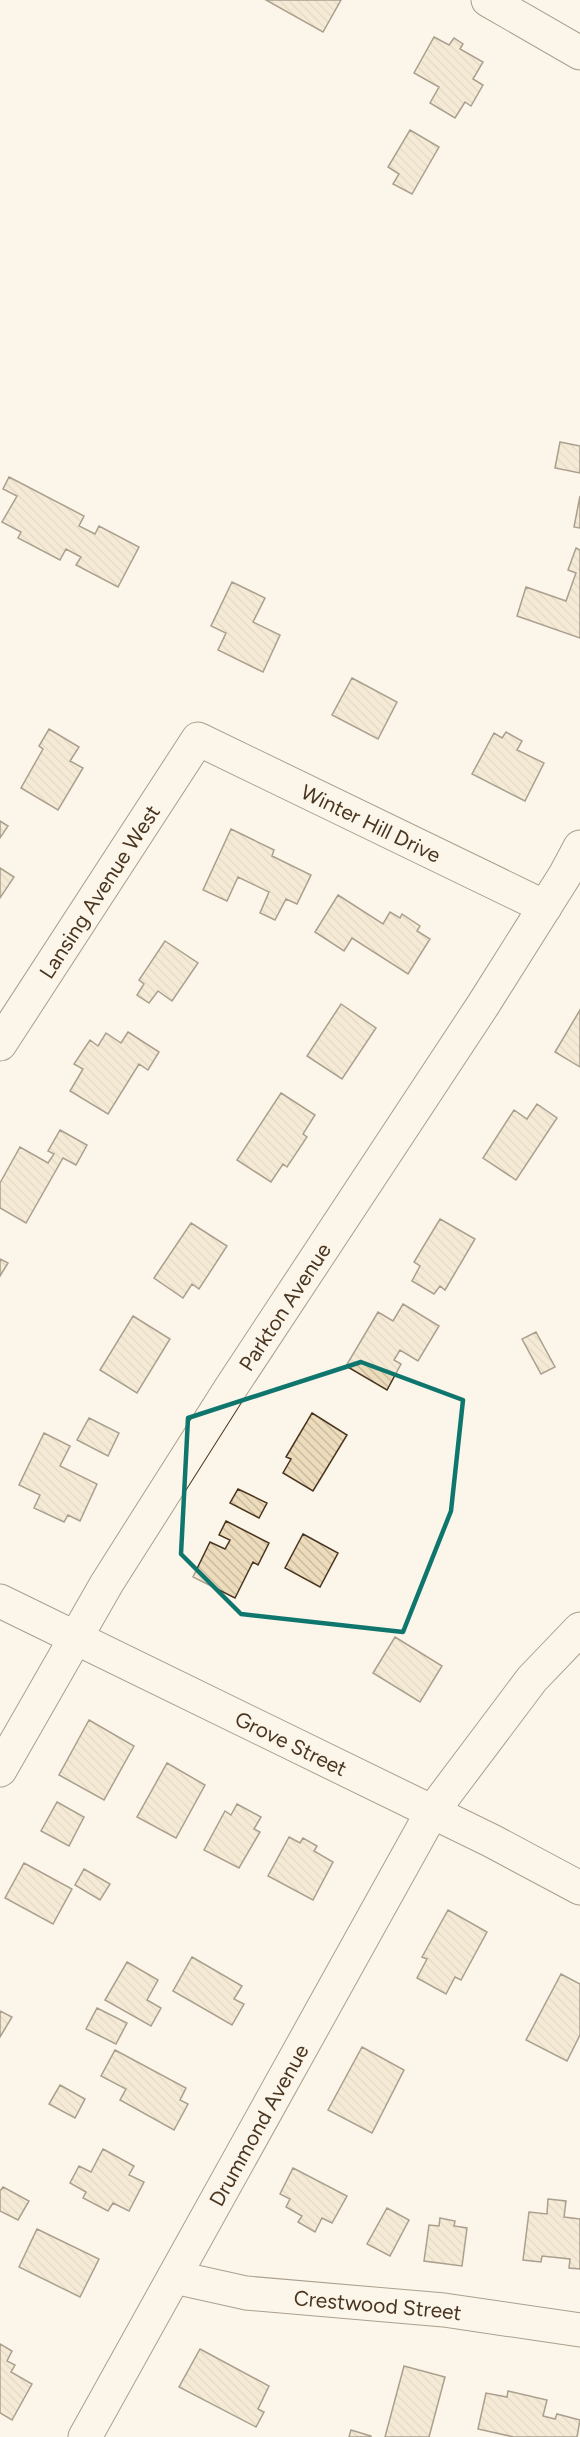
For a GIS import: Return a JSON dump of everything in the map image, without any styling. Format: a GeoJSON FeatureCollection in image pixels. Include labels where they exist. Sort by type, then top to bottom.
{"type":"FeatureCollection","features":[{"type":"Feature","properties":{"kind":"street"},"geometry":{"type":"LineString","coordinates":[[488,0],[580,53]]}},
{"type":"Feature","properties":{"kind":"street","name":"Winter Hill Drive"},"geometry":{"type":"LineString","coordinates":[[198,739],[545,908]]}},
{"type":"Feature","properties":{"kind":"street","name":"Lansing Avenue West"},"geometry":{"type":"LineString","coordinates":[[0,1044],[198,739]]}},
{"type":"Feature","properties":{"kind":"street","name":"Parkton Avenue"},"geometry":{"type":"LineString","coordinates":[[0,1770],[107,1583],[230,1389],[400,1134],[545,908],[580,847]]}},
{"type":"Feature","properties":{"kind":"street","name":"Grove Street"},"geometry":{"type":"LineString","coordinates":[[0,1601],[492,1841],[580,1888]]}},
{"type":"Feature","properties":{"kind":"street","name":"Drummond Avenue"},"geometry":{"type":"LineString","coordinates":[[85,2437],[432,1812],[532,1680],[580,1629]]}},
{"type":"Feature","properties":{"kind":"street","name":"Crestwood Street"},"geometry":{"type":"LineString","coordinates":[[174,2277],[246,2293],[444,2310],[580,2330]]}},
{"type":"Feature","properties":{"kind":"highlighted area"},"geometry":{"type":"Polygon","coordinates":[[[361,1362],[463,1400],[451,1511],[403,1632],[241,1614],[181,1554],[188,1418],[361,1362]]]}},
{"type":"Feature","properties":{"kind":"building"},"geometry":{"type":"Polygon","coordinates":[[[266,0],[341,0],[323,32],[266,0]]]}},
{"type":"Feature","properties":{"kind":"building"},"geometry":{"type":"Polygon","coordinates":[[[434,37],[449,45],[454,38],[463,44],[460,49],[483,62],[473,79],[483,85],[471,106],[465,102],[455,118],[430,103],[439,87],[414,73],[434,37]]]}},
{"type":"Feature","properties":{"kind":"building"},"geometry":{"type":"Polygon","coordinates":[[[410,130],[439,147],[412,194],[393,184],[399,174],[388,167],[410,130]]]}},
{"type":"Feature","properties":{"kind":"building"},"geometry":{"type":"Polygon","coordinates":[[[560,442],[580,446],[580,473],[555,468],[560,442]]]}},
{"type":"Feature","properties":{"kind":"building"},"geometry":{"type":"Polygon","coordinates":[[[9,477],[84,516],[79,526],[95,534],[99,526],[139,547],[118,587],[76,565],[81,557],[66,549],[60,560],[18,538],[21,532],[2,522],[17,496],[3,489],[9,477]]]}},
{"type":"Feature","properties":{"kind":"building"},"geometry":{"type":"Polygon","coordinates":[[[580,496],[580,528],[574,527],[580,496]]]}},
{"type":"Feature","properties":{"kind":"building"},"geometry":{"type":"Polygon","coordinates":[[[576,548],[580,550],[580,638],[517,616],[526,587],[566,601],[576,573],[568,570],[576,548]]]}},
{"type":"Feature","properties":{"kind":"building"},"geometry":{"type":"Polygon","coordinates":[[[232,582],[265,598],[253,622],[280,635],[263,672],[218,650],[226,633],[211,626],[232,582]]]}},
{"type":"Feature","properties":{"kind":"building"},"geometry":{"type":"Polygon","coordinates":[[[352,678],[397,702],[378,739],[332,715],[352,678]]]}},
{"type":"Feature","properties":{"kind":"building"},"geometry":{"type":"Polygon","coordinates":[[[49,729],[79,747],[70,761],[83,768],[58,810],[21,788],[43,749],[39,746],[49,729]]]}},
{"type":"Feature","properties":{"kind":"building"},"geometry":{"type":"Polygon","coordinates":[[[506,732],[522,741],[517,750],[544,763],[525,801],[472,774],[494,733],[502,738],[506,732]]]}},
{"type":"Feature","properties":{"kind":"building"},"geometry":{"type":"Polygon","coordinates":[[[0,821],[8,826],[0,838],[0,821]]]}},
{"type":"Feature","properties":{"kind":"building"},"geometry":{"type":"Polygon","coordinates":[[[231,829],[274,850],[272,856],[311,875],[297,904],[286,899],[275,920],[260,913],[269,892],[238,877],[227,901],[203,890],[231,829]]]}},
{"type":"Feature","properties":{"kind":"building"},"geometry":{"type":"Polygon","coordinates":[[[0,868],[14,877],[0,898],[0,868]]]}},
{"type":"Feature","properties":{"kind":"building"},"geometry":{"type":"Polygon","coordinates":[[[338,895],[383,924],[390,912],[400,918],[402,914],[420,926],[417,931],[430,939],[408,974],[352,938],[344,951],[315,932],[338,895]]]}},
{"type":"Feature","properties":{"kind":"building"},"geometry":{"type":"Polygon","coordinates":[[[165,941],[198,963],[172,1001],[158,991],[149,1003],[137,995],[144,984],[139,980],[165,941]]]}},
{"type":"Feature","properties":{"kind":"building"},"geometry":{"type":"Polygon","coordinates":[[[341,1004],[376,1028],[342,1079],[307,1056],[341,1004]]]}},
{"type":"Feature","properties":{"kind":"building"},"geometry":{"type":"Polygon","coordinates":[[[580,1010],[580,1067],[555,1052],[580,1010]]]}},
{"type":"Feature","properties":{"kind":"building"},"geometry":{"type":"Polygon","coordinates":[[[128,1032],[159,1052],[148,1070],[139,1064],[108,1114],[70,1091],[83,1069],[74,1064],[90,1040],[98,1046],[106,1033],[121,1043],[128,1032]]]}},
{"type":"Feature","properties":{"kind":"building"},"geometry":{"type":"Polygon","coordinates":[[[281,1093],[315,1115],[303,1134],[307,1137],[287,1167],[283,1164],[271,1182],[237,1160],[281,1093]]]}},
{"type":"Feature","properties":{"kind":"building"},"geometry":{"type":"Polygon","coordinates":[[[537,1104],[557,1118],[516,1180],[483,1158],[514,1110],[527,1119],[537,1104]]]}},
{"type":"Feature","properties":{"kind":"building"},"geometry":{"type":"Polygon","coordinates":[[[60,1130],[87,1145],[76,1165],[63,1158],[26,1223],[0,1208],[0,1183],[20,1147],[48,1163],[54,1154],[48,1151],[60,1130]]]}},
{"type":"Feature","properties":{"kind":"building"},"geometry":{"type":"Polygon","coordinates":[[[440,1219],[475,1239],[445,1290],[440,1286],[434,1294],[412,1281],[420,1266],[414,1262],[440,1219]]]}},
{"type":"Feature","properties":{"kind":"building"},"geometry":{"type":"Polygon","coordinates":[[[191,1223],[227,1246],[199,1289],[192,1284],[183,1298],[154,1278],[191,1223]]]}},
{"type":"Feature","properties":{"kind":"building"},"geometry":{"type":"Polygon","coordinates":[[[0,1259],[8,1263],[0,1276],[0,1259]]]}},
{"type":"Feature","properties":{"kind":"building"},"geometry":{"type":"Polygon","coordinates":[[[403,1304],[439,1326],[418,1361],[400,1350],[394,1360],[401,1364],[387,1390],[346,1366],[378,1312],[393,1321],[403,1304]]]}},
{"type":"Feature","properties":{"kind":"building"},"geometry":{"type":"Polygon","coordinates":[[[133,1316],[170,1339],[137,1393],[100,1370],[133,1316]]]}},
{"type":"Feature","properties":{"kind":"building"},"geometry":{"type":"Polygon","coordinates":[[[536,1332],[555,1367],[541,1374],[522,1339],[536,1332]]]}},
{"type":"Feature","properties":{"kind":"building"},"geometry":{"type":"Polygon","coordinates":[[[312,1413],[347,1435],[313,1491],[283,1473],[291,1459],[286,1457],[312,1413]]]}},
{"type":"Feature","properties":{"kind":"building"},"geometry":{"type":"Polygon","coordinates":[[[89,1418],[119,1433],[108,1456],[77,1440],[89,1418]]]}},
{"type":"Feature","properties":{"kind":"building"},"geometry":{"type":"Polygon","coordinates":[[[44,1433],[70,1446],[60,1466],[97,1484],[80,1521],[68,1515],[64,1522],[34,1508],[40,1495],[19,1485],[44,1433]]]}},
{"type":"Feature","properties":{"kind":"building"},"geometry":{"type":"Polygon","coordinates":[[[238,1489],[267,1503],[259,1518],[230,1503],[238,1489]]]}},
{"type":"Feature","properties":{"kind":"building"},"geometry":{"type":"Polygon","coordinates":[[[226,1521],[269,1543],[258,1565],[253,1562],[235,1598],[193,1577],[210,1542],[225,1549],[230,1540],[219,1535],[226,1521]]]}},
{"type":"Feature","properties":{"kind":"building"},"geometry":{"type":"Polygon","coordinates":[[[303,1534],[338,1553],[320,1587],[285,1568],[303,1534]]]}},
{"type":"Feature","properties":{"kind":"building"},"geometry":{"type":"Polygon","coordinates":[[[395,1637],[442,1666],[420,1702],[373,1673],[395,1637]]]}},
{"type":"Feature","properties":{"kind":"building"},"geometry":{"type":"Polygon","coordinates":[[[89,1720],[134,1746],[104,1800],[59,1775],[89,1720]]]}},
{"type":"Feature","properties":{"kind":"building"},"geometry":{"type":"Polygon","coordinates":[[[167,1763],[205,1785],[176,1838],[137,1817],[167,1763]]]}},
{"type":"Feature","properties":{"kind":"building"},"geometry":{"type":"Polygon","coordinates":[[[57,1802],[84,1817],[69,1846],[41,1831],[57,1802]]]}},
{"type":"Feature","properties":{"kind":"building"},"geometry":{"type":"Polygon","coordinates":[[[237,1804],[261,1817],[254,1829],[260,1832],[239,1868],[204,1850],[225,1811],[231,1815],[237,1804]]]}},
{"type":"Feature","properties":{"kind":"building"},"geometry":{"type":"Polygon","coordinates":[[[289,1837],[300,1843],[303,1838],[317,1846],[314,1851],[333,1862],[313,1900],[268,1876],[289,1837]]]}},
{"type":"Feature","properties":{"kind":"building"},"geometry":{"type":"Polygon","coordinates":[[[24,1863],[72,1889],[53,1924],[5,1898],[24,1863]]]}},
{"type":"Feature","properties":{"kind":"building"},"geometry":{"type":"Polygon","coordinates":[[[84,1869],[110,1884],[100,1900],[75,1885],[84,1869]]]}},
{"type":"Feature","properties":{"kind":"building"},"geometry":{"type":"Polygon","coordinates":[[[448,1910],[487,1932],[461,1980],[455,1977],[446,1994],[417,1978],[427,1959],[422,1957],[448,1910]]]}},
{"type":"Feature","properties":{"kind":"building"},"geometry":{"type":"Polygon","coordinates":[[[192,1957],[242,1986],[234,1999],[244,2004],[232,2025],[173,1991],[192,1957]]]}},
{"type":"Feature","properties":{"kind":"building"},"geometry":{"type":"Polygon","coordinates":[[[127,1962],[158,1980],[147,2000],[161,2008],[151,2026],[105,2000],[127,1962]]]}},
{"type":"Feature","properties":{"kind":"building"},"geometry":{"type":"Polygon","coordinates":[[[561,1974],[580,1984],[580,2035],[567,2061],[526,2040],[561,1974]]]}},
{"type":"Feature","properties":{"kind":"building"},"geometry":{"type":"Polygon","coordinates":[[[97,2008],[127,2023],[116,2044],[86,2029],[97,2008]]]}},
{"type":"Feature","properties":{"kind":"building"},"geometry":{"type":"Polygon","coordinates":[[[0,2011],[12,2017],[0,2037],[0,2011]]]}},
{"type":"Feature","properties":{"kind":"building"},"geometry":{"type":"Polygon","coordinates":[[[362,2047],[404,2070],[372,2133],[328,2110],[362,2047]]]}},
{"type":"Feature","properties":{"kind":"building"},"geometry":{"type":"Polygon","coordinates":[[[115,2050],[186,2088],[180,2100],[188,2104],[174,2130],[120,2100],[126,2089],[101,2076],[115,2050]]]}},
{"type":"Feature","properties":{"kind":"building"},"geometry":{"type":"Polygon","coordinates":[[[60,2085],[85,2099],[75,2118],[49,2104],[60,2085]]]}},
{"type":"Feature","properties":{"kind":"building"},"geometry":{"type":"Polygon","coordinates":[[[103,2149],[134,2166],[129,2175],[144,2182],[129,2211],[113,2203],[108,2211],[83,2198],[86,2192],[70,2183],[79,2166],[91,2172],[103,2149]]]}},
{"type":"Feature","properties":{"kind":"building"},"geometry":{"type":"Polygon","coordinates":[[[293,2168],[347,2196],[332,2223],[322,2218],[315,2232],[298,2222],[302,2216],[286,2207],[290,2199],[280,2194],[293,2168]]]}},
{"type":"Feature","properties":{"kind":"building"},"geometry":{"type":"Polygon","coordinates":[[[3,2187],[29,2201],[18,2220],[0,2211],[0,2191],[3,2187]]]}},
{"type":"Feature","properties":{"kind":"building"},"geometry":{"type":"Polygon","coordinates":[[[548,2199],[566,2201],[564,2217],[580,2219],[580,2269],[569,2268],[570,2259],[542,2256],[541,2262],[523,2260],[529,2212],[547,2214],[548,2199]]]}},
{"type":"Feature","properties":{"kind":"building"},"geometry":{"type":"Polygon","coordinates":[[[387,2208],[409,2220],[390,2256],[367,2244],[387,2208]]]}},
{"type":"Feature","properties":{"kind":"building"},"geometry":{"type":"Polygon","coordinates":[[[440,2218],[455,2221],[454,2226],[467,2228],[462,2266],[424,2261],[429,2225],[439,2226],[440,2218]]]}},
{"type":"Feature","properties":{"kind":"building"},"geometry":{"type":"Polygon","coordinates":[[[37,2229],[99,2259],[80,2297],[19,2267],[37,2229]]]}},
{"type":"Feature","properties":{"kind":"building"},"geometry":{"type":"Polygon","coordinates":[[[0,2344],[12,2351],[7,2361],[15,2365],[11,2372],[32,2384],[12,2420],[0,2413],[0,2344]]]}},
{"type":"Feature","properties":{"kind":"building"},"geometry":{"type":"Polygon","coordinates":[[[200,2349],[269,2386],[258,2409],[264,2412],[256,2427],[179,2387],[200,2349]]]}},
{"type":"Feature","properties":{"kind":"building"},"geometry":{"type":"Polygon","coordinates":[[[404,2366],[445,2377],[429,2437],[385,2437],[404,2366]]]}},
{"type":"Feature","properties":{"kind":"building"},"geometry":{"type":"Polygon","coordinates":[[[508,2391],[547,2400],[543,2416],[555,2419],[557,2414],[580,2420],[577,2437],[514,2437],[478,2429],[486,2393],[507,2397],[508,2391]]]}},
{"type":"Feature","properties":{"kind":"building"},"geometry":{"type":"Polygon","coordinates":[[[351,2430],[371,2436],[371,2437],[349,2437],[351,2430]]]}}]}
